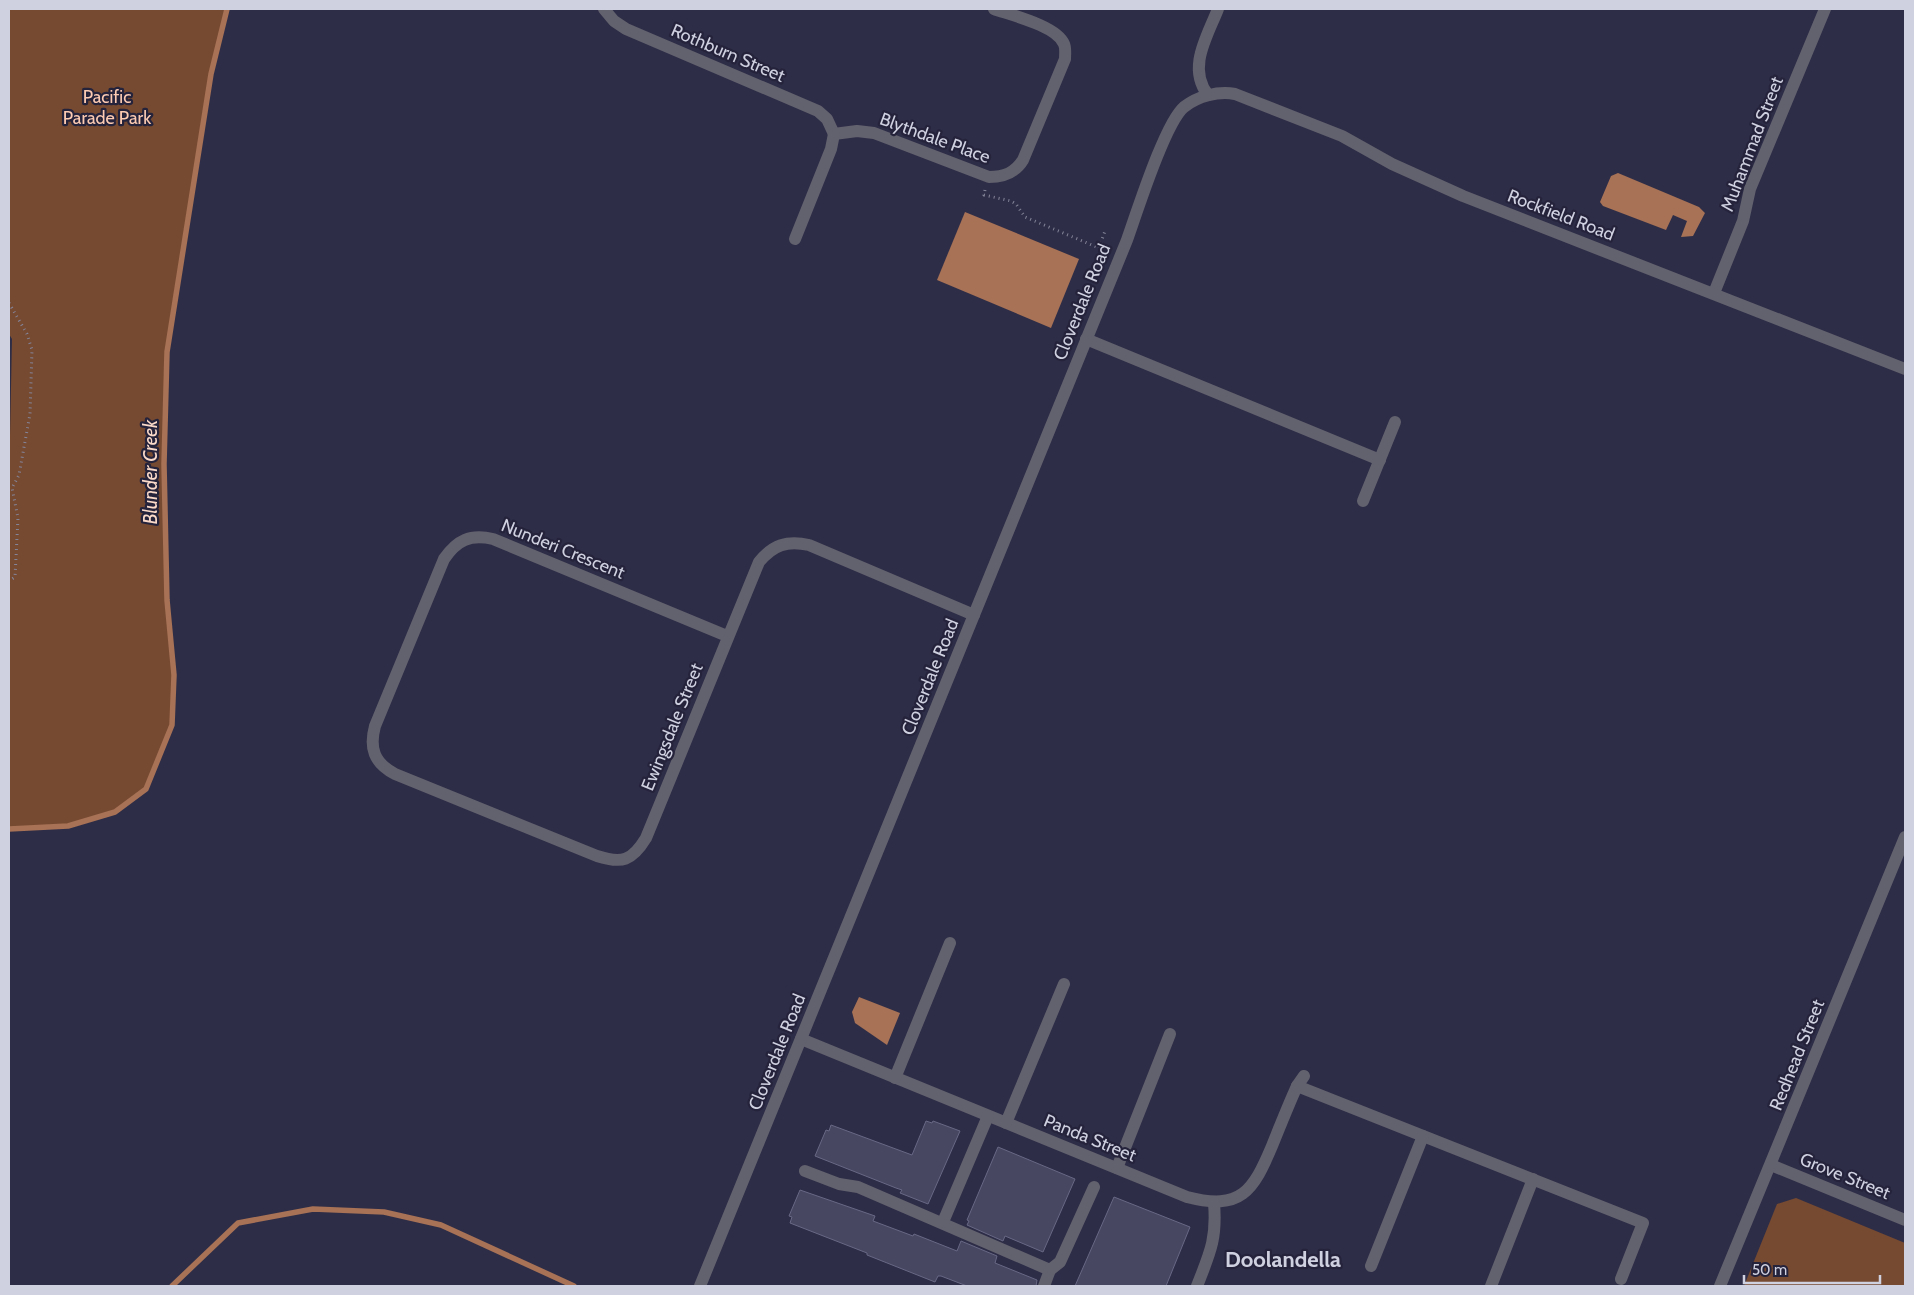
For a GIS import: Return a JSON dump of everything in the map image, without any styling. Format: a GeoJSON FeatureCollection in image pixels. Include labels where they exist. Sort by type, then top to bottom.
{"type":"FeatureCollection","features":[{"type":"Feature","properties":{"kind":"street","name":"Rothburn Street"},"geometry":{"type":"LineString","coordinates":[[604,9],[614,21],[626,29],[808,105],[827,119],[834,134]]}},
{"type":"Feature","properties":{"kind":"street","name":"Blythdale Place"},"geometry":{"type":"LineString","coordinates":[[834,134],[857,131],[874,133],[989,177],[1006,175],[1019,166],[1065,59],[1065,44],[1059,36],[1047,28],[994,9]]}},
{"type":"Feature","properties":{"kind":"street"},"geometry":{"type":"LineString","coordinates":[[1208,95],[1200,84],[1199,56],[1218,9]]}},
{"type":"Feature","properties":{"kind":"street","name":"Muhammad Street"},"geometry":{"type":"LineString","coordinates":[[1714,293],[1742,221],[1750,190],[1824,9]]}},
{"type":"Feature","properties":{"kind":"street","name":"Rockfield Road"},"geometry":{"type":"LineString","coordinates":[[1208,95],[1222,92],[1235,94],[1342,136],[1392,164],[1463,196],[1905,369]]}},
{"type":"Feature","properties":{"kind":"street","name":"Cloverdale Road"},"geometry":{"type":"LineString","coordinates":[[700,1286],[974,615],[1168,133],[1184,107],[1208,95]]}},
{"type":"Feature","properties":{"kind":"street"},"geometry":{"type":"LineString","coordinates":[[795,239],[831,149],[834,134]]}},
{"type":"Feature","properties":{"kind":"street"},"geometry":{"type":"LineString","coordinates":[[1086,339],[1380,460]]}},
{"type":"Feature","properties":{"kind":"street"},"geometry":{"type":"LineString","coordinates":[[1363,501],[1395,422]]}},
{"type":"Feature","properties":{"kind":"street","name":"Nunderi Crescent"},"geometry":{"type":"LineString","coordinates":[[373,753],[371,743],[375,726],[444,559],[452,548],[466,538],[484,537],[493,539],[727,636]]}},
{"type":"Feature","properties":{"kind":"street","name":"Ewingsdale Street"},"geometry":{"type":"LineString","coordinates":[[373,753],[379,763],[395,774],[597,856],[609,860],[624,859],[639,849],[646,838],[727,636],[759,562],[775,546],[795,542],[809,545],[974,615]]}},
{"type":"Feature","properties":{"kind":"street","name":"Redhead Street"},"geometry":{"type":"LineString","coordinates":[[1720,1286],[1905,837]]}},
{"type":"Feature","properties":{"kind":"street"},"geometry":{"type":"LineString","coordinates":[[895,1078],[950,942]]}},
{"type":"Feature","properties":{"kind":"street"},"geometry":{"type":"LineString","coordinates":[[1006,1123],[1064,984]]}},
{"type":"Feature","properties":{"kind":"street"},"geometry":{"type":"LineString","coordinates":[[1117,1168],[1170,1034]]}},
{"type":"Feature","properties":{"kind":"street","name":"Panda Street"},"geometry":{"type":"LineString","coordinates":[[801,1039],[1188,1197],[1214,1203],[1241,1196],[1252,1186],[1262,1168],[1300,1081],[1423,1136]]}},
{"type":"Feature","properties":{"kind":"street"},"geometry":{"type":"LineString","coordinates":[[943,1222],[988,1116]]}},
{"type":"Feature","properties":{"kind":"street"},"geometry":{"type":"LineString","coordinates":[[1371,1266],[1423,1136],[1643,1223],[1621,1279]]}},
{"type":"Feature","properties":{"kind":"street","name":"Grove Street"},"geometry":{"type":"LineString","coordinates":[[1770,1165],[1904,1217]]}},
{"type":"Feature","properties":{"kind":"street"},"geometry":{"type":"LineString","coordinates":[[805,1171],[839,1184],[858,1187],[943,1222],[1050,1270]]}},
{"type":"Feature","properties":{"kind":"street"},"geometry":{"type":"LineString","coordinates":[[1491,1286],[1533,1179]]}},
{"type":"Feature","properties":{"kind":"street"},"geometry":{"type":"LineString","coordinates":[[1044,1286],[1050,1270],[1060,1262],[1094,1187]]}},
{"type":"Feature","properties":{"kind":"street"},"geometry":{"type":"LineString","coordinates":[[1197,1286],[1213,1245],[1216,1228],[1214,1203]]}},
{"type":"Feature","properties":{"kind":"path"},"geometry":{"type":"LineString","coordinates":[[989,177],[984,195],[1016,204],[1025,217],[1099,248],[1105,231]]}},
{"type":"Feature","properties":{"kind":"path"},"geometry":{"type":"LineString","coordinates":[[9,303],[27,334],[32,350],[30,414],[19,474],[12,488],[18,518],[15,577],[9,580]]}},
{"type":"Feature","properties":{"kind":"green space","name":"Pacific Parade Park"},"geometry":{"type":"Polygon","coordinates":[[[9,9],[227,9],[211,74],[167,352],[164,464],[167,600],[174,675],[172,725],[146,789],[115,812],[68,826],[9,829],[9,484],[12,339],[9,334],[9,9]]]}},
{"type":"Feature","properties":{"kind":"green space"},"geometry":{"type":"Polygon","coordinates":[[[1796,1198],[1905,1243],[1905,1286],[1744,1286],[1777,1204],[1796,1198]]]}},
{"type":"Feature","properties":{"kind":"shaded area"},"geometry":{"type":"Polygon","coordinates":[[[1618,173],[1699,207],[1705,213],[1693,236],[1681,237],[1687,221],[1673,215],[1666,230],[1603,206],[1600,202],[1611,176],[1618,173]]]}},
{"type":"Feature","properties":{"kind":"shaded area"},"geometry":{"type":"Polygon","coordinates":[[[965,212],[1079,259],[1051,328],[937,280],[965,212]]]}},
{"type":"Feature","properties":{"kind":"shaded area"},"geometry":{"type":"Polygon","coordinates":[[[859,997],[900,1013],[887,1045],[855,1023],[852,1012],[859,997]]]}},
{"type":"Feature","properties":{"kind":"building"},"geometry":{"type":"Polygon","coordinates":[[[926,1121],[932,1123],[933,1121],[960,1131],[928,1204],[900,1193],[902,1190],[815,1156],[826,1130],[829,1131],[831,1125],[912,1155],[926,1121]]]}},
{"type":"Feature","properties":{"kind":"building"},"geometry":{"type":"Polygon","coordinates":[[[998,1147],[1075,1179],[1043,1252],[1005,1236],[1003,1241],[967,1225],[969,1221],[967,1220],[998,1147]]]}},
{"type":"Feature","properties":{"kind":"building"},"geometry":{"type":"Polygon","coordinates":[[[800,1190],[875,1216],[873,1221],[913,1236],[914,1234],[957,1251],[961,1241],[997,1256],[995,1263],[1037,1280],[1036,1286],[967,1286],[941,1276],[938,1276],[935,1282],[867,1255],[867,1253],[790,1223],[792,1217],[789,1216],[800,1190]]]}},
{"type":"Feature","properties":{"kind":"building"},"geometry":{"type":"Polygon","coordinates":[[[1114,1197],[1190,1227],[1166,1286],[1075,1286],[1114,1197]]]}},
{"type":"Feature","properties":{"kind":"waterway","name":"Blunder Creek"},"geometry":{"type":"LineString","coordinates":[[9,829],[68,826],[115,812],[146,789],[172,725],[174,675],[167,600],[164,464],[167,352],[211,74],[227,9]]}},
{"type":"Feature","properties":{"kind":"waterway"},"geometry":{"type":"LineString","coordinates":[[172,1286],[238,1223],[313,1209],[384,1212],[441,1225],[574,1286]]}},
{"type":"Feature","properties":{"kind":"district","name":"Doolandella"},"geometry":{"type":"Point","coordinates":[1283,1259]}}]}
